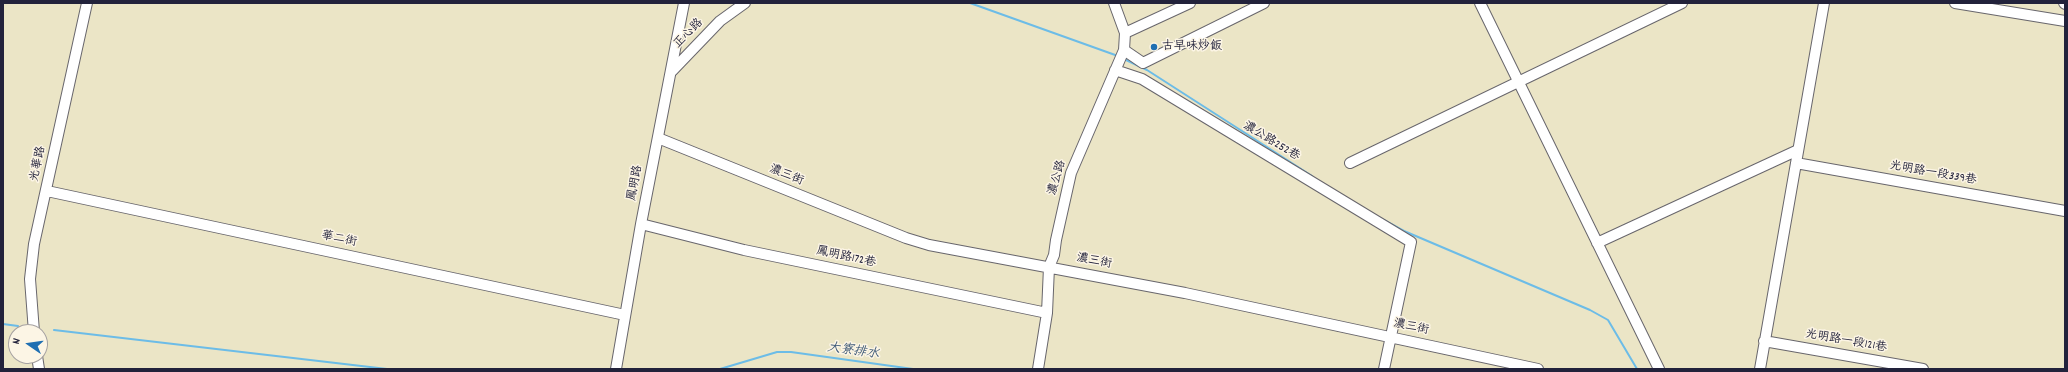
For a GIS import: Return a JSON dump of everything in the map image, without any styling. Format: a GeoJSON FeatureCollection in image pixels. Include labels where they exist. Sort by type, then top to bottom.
{"type":"FeatureCollection","features":[{"type":"Feature","properties":{"kind":"street","name":"光華路"},"geometry":{"type":"LineString","coordinates":[[33,324],[30,300],[31,263],[34,244],[47,191],[87,3]]}},
{"type":"Feature","properties":{"kind":"street","name":"鳳明路"},"geometry":{"type":"LineString","coordinates":[[616,369],[641,224],[684,3]]}},
{"type":"Feature","properties":{"kind":"street","name":"正心路"},"geometry":{"type":"LineString","coordinates":[[671,72],[720,21],[745,3]]}},
{"type":"Feature","properties":{"kind":"street","name":"濃公路"},"geometry":{"type":"LineString","coordinates":[[1038,369],[1046,313],[1048,267],[1054,255],[1071,173],[1120,59],[1125,33],[1114,3]]}},
{"type":"Feature","properties":{"kind":"street"},"geometry":{"type":"LineString","coordinates":[[1125,33],[1190,3]]}},
{"type":"Feature","properties":{"kind":"street"},"geometry":{"type":"LineString","coordinates":[[1120,59],[1144,63],[1264,3]]}},
{"type":"Feature","properties":{"kind":"street"},"geometry":{"type":"LineString","coordinates":[[1480,3],[1659,369]]}},
{"type":"Feature","properties":{"kind":"street"},"geometry":{"type":"LineString","coordinates":[[1350,163],[1682,3]]}},
{"type":"Feature","properties":{"kind":"street"},"geometry":{"type":"LineString","coordinates":[[1760,369],[1824,3]]}},
{"type":"Feature","properties":{"kind":"street"},"geometry":{"type":"LineString","coordinates":[[1956,3],[2065,21]]}},
{"type":"Feature","properties":{"kind":"street","name":"濃公路252巷"},"geometry":{"type":"LineString","coordinates":[[1120,59],[1142,78],[1411,242],[1391,336]]}},
{"type":"Feature","properties":{"kind":"street","name":"濃三街"},"geometry":{"type":"LineString","coordinates":[[658,138],[906,238],[929,245],[1048,267],[1391,336],[1538,369]]}},
{"type":"Feature","properties":{"kind":"street"},"geometry":{"type":"LineString","coordinates":[[1597,243],[1798,150]]}},
{"type":"Feature","properties":{"kind":"street","name":"光明路一段339巷"},"geometry":{"type":"LineString","coordinates":[[1796,163],[2065,211]]}},
{"type":"Feature","properties":{"kind":"street","name":"華二街"},"geometry":{"type":"LineString","coordinates":[[47,191],[625,315]]}},
{"type":"Feature","properties":{"kind":"street","name":"鳳明路172巷"},"geometry":{"type":"LineString","coordinates":[[641,224],[744,250],[1046,313]]}},
{"type":"Feature","properties":{"kind":"street"},"geometry":{"type":"LineString","coordinates":[[1384,369],[1391,336]]}},
{"type":"Feature","properties":{"kind":"street","name":"光明路一段121巷"},"geometry":{"type":"LineString","coordinates":[[1764,341],[1923,369]]}},
{"type":"Feature","properties":{"kind":"waterway"},"geometry":{"type":"LineString","coordinates":[[970,3],[1118,56]]}},
{"type":"Feature","properties":{"kind":"waterway"},"geometry":{"type":"LineString","coordinates":[[1124,59],[1147,70],[1312,176]]}},
{"type":"Feature","properties":{"kind":"waterway"},"geometry":{"type":"LineString","coordinates":[[1380,218],[1404,231],[1590,310],[1608,320],[1637,369]]}},
{"type":"Feature","properties":{"kind":"waterway"},"geometry":{"type":"LineString","coordinates":[[3,324],[8,325]]}},
{"type":"Feature","properties":{"kind":"waterway"},"geometry":{"type":"LineString","coordinates":[[54,330],[387,369]]}},
{"type":"Feature","properties":{"kind":"waterway","name":"大寮排水"},"geometry":{"type":"LineString","coordinates":[[720,369],[777,352],[791,352],[913,369]]}},
{"type":"Feature","properties":{"kind":"place","name":"古早味炒飯"},"geometry":{"type":"Point","coordinates":[1154,47]}}]}
